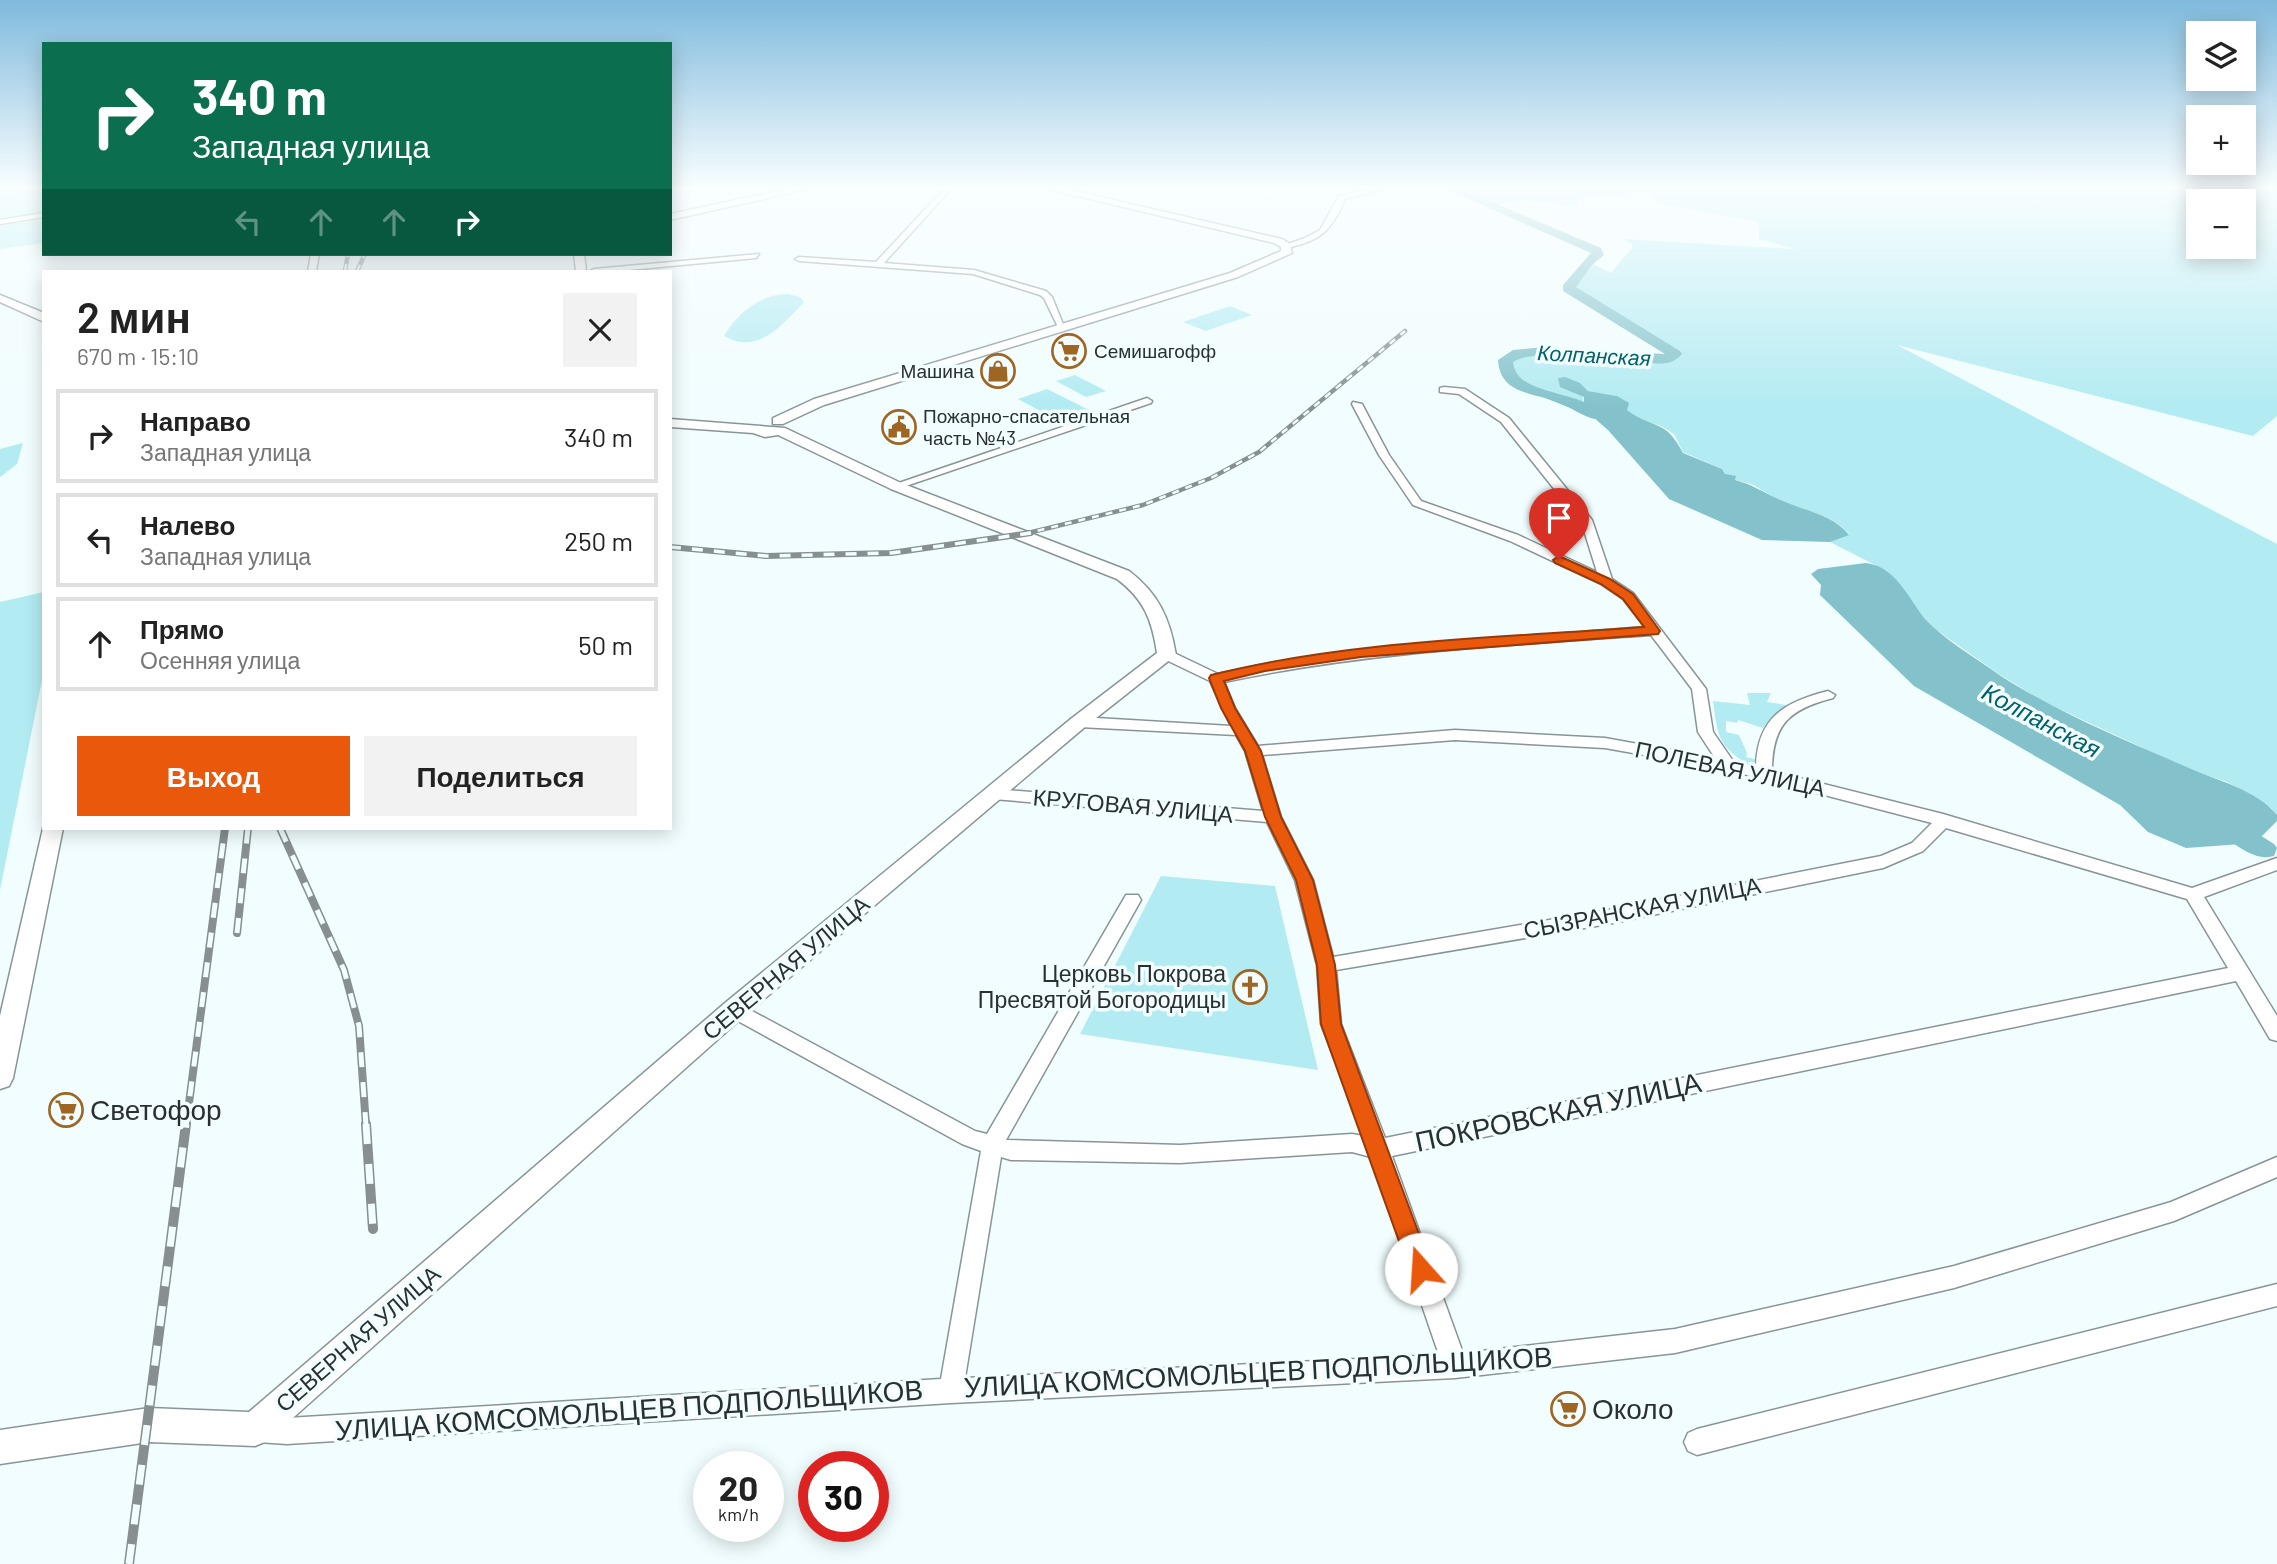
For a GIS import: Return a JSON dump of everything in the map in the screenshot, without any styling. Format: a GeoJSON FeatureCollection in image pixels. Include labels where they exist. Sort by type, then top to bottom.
{"type":"FeatureCollection","features":[{"type":"Feature","properties":{"kind":"street"},"geometry":{"type":"LineString","coordinates":[[605,270],[691,262]]}},
{"type":"Feature","properties":{"kind":"street"},"geometry":{"type":"LineString","coordinates":[[838,262],[974,272],[1032,289],[1048,297],[1062,327]]}},
{"type":"Feature","properties":{"kind":"street"},"geometry":{"type":"LineString","coordinates":[[878,265],[881,262]]}},
{"type":"Feature","properties":{"kind":"street"},"geometry":{"type":"LineString","coordinates":[[672,423],[755,429],[765,433],[779,426],[791,413],[819,402],[1234,275],[1262,262]]}},
{"type":"Feature","properties":{"kind":"street"},"geometry":{"type":"LineString","coordinates":[[0,298],[42,317]]}},
{"type":"Feature","properties":{"kind":"street"},"geometry":{"type":"LineString","coordinates":[[1444,390],[1461,391],[1505,420],[1588,523],[1606,581]]}},
{"type":"Feature","properties":{"kind":"street"},"geometry":{"type":"LineString","coordinates":[[896,486],[1147,401]]}},
{"type":"Feature","properties":{"kind":"street"},"geometry":{"type":"LineString","coordinates":[[1357,404],[1384,455],[1417,503],[1514,538],[1606,581],[1628,596],[1699,689],[1706,732],[1728,765]]}},
{"type":"Feature","properties":{"kind":"street"},"geometry":{"type":"LineString","coordinates":[[779,426],[896,486],[1123,575],[1138,585],[1156,608],[1167,655],[1216,678],[1265,667],[1361,653],[1653,631]]}},
{"type":"Feature","properties":{"kind":"street","name":"СЕВЕРНАЯ УЛИЦА"},"geometry":{"type":"LineString","coordinates":[[0,1447],[149,1425],[255,1429],[734,1010],[1080,722],[1167,655]]}},
{"type":"Feature","properties":{"kind":"street"},"geometry":{"type":"LineString","coordinates":[[1216,678],[1253,751],[1273,817],[1304,880],[1326,965],[1331,1024],[1379,1149],[1454,1366]]}},
{"type":"Feature","properties":{"kind":"street"},"geometry":{"type":"LineString","coordinates":[[1764,773],[1762,757],[1767,732],[1783,713],[1801,703],[1828,695]]}},
{"type":"Feature","properties":{"kind":"street"},"geometry":{"type":"LineString","coordinates":[[1080,722],[1241,731]]}},
{"type":"Feature","properties":{"kind":"street","name":"ПОЛЕВАЯ УЛИЦА"},"geometry":{"type":"LineString","coordinates":[[1253,751],[1455,735],[1605,743],[1764,773],[1943,820],[2193,894]]}},
{"type":"Feature","properties":{"kind":"street","name":"КРУГОВАЯ УЛИЦА"},"geometry":{"type":"LineString","coordinates":[[993,794],[1273,817]]}},
{"type":"Feature","properties":{"kind":"street","name":"СЫЗРАНСКАЯ УЛИЦА"},"geometry":{"type":"LineString","coordinates":[[1326,965],[1608,917],[1883,862],[1909,854],[1926,843],[1943,820]]}},
{"type":"Feature","properties":{"kind":"street"},"geometry":{"type":"LineString","coordinates":[[0,1078],[52,830]]}},
{"type":"Feature","properties":{"kind":"street"},"geometry":{"type":"LineString","coordinates":[[2277,864],[2193,894],[2277,1033]]}},
{"type":"Feature","properties":{"kind":"street"},"geometry":{"type":"LineString","coordinates":[[951,1391],[993,1144],[1132,900]]}},
{"type":"Feature","properties":{"kind":"street","name":"ПОКРОВСКАЯ УЛИЦА"},"geometry":{"type":"LineString","coordinates":[[734,1010],[969,1138],[1011,1151],[1180,1154],[1352,1143],[1379,1149],[2239,973]]}},
{"type":"Feature","properties":{"kind":"street","name":"УЛИЦА КОМСОМОЛЬЦЕВ ПОДПОЛЬЩИКОВ"},"geometry":{"type":"LineString","coordinates":[[255,1429],[301,1431],[951,1391],[1454,1366],[1675,1341],[1954,1277],[2174,1211],[2275,1171]]}},
{"type":"Feature","properties":{"kind":"street"},"geometry":{"type":"LineString","coordinates":[[1697,1442],[2277,1295]]}},
{"type":"Feature","properties":{"kind":"shaded area"},"geometry":{"type":"Polygon","coordinates":[[[1588,262],[1611,273],[1620,262],[2277,262],[2277,416],[2253,436],[1897,345],[2277,544],[2277,815],[2271,808],[2227,782],[2191,770],[2044,702],[1999,674],[1932,627],[1887,571],[1830,542],[1849,534],[1842,527],[1824,516],[1775,498],[1754,485],[1731,478],[1722,469],[1683,452],[1674,434],[1661,426],[1639,419],[1627,410],[1617,396],[1588,391],[1580,383],[1584,403],[1578,403],[1542,395],[1511,380],[1505,360],[1526,351],[1550,351],[1597,359],[1674,357],[1675,353],[1568,288],[1588,262]]]}},
{"type":"Feature","properties":{"kind":"shaded area"},"geometry":{"type":"Polygon","coordinates":[[[788,294],[800,297],[804,302],[769,335],[748,342],[724,336],[736,319],[751,306],[769,297],[788,294]]]}},
{"type":"Feature","properties":{"kind":"shaded area"},"geometry":{"type":"Polygon","coordinates":[[[1230,306],[1252,315],[1206,331],[1183,322],[1230,306]]]}},
{"type":"Feature","properties":{"kind":"shaded area"},"geometry":{"type":"Polygon","coordinates":[[[1075,375],[1106,391],[1086,397],[1056,381],[1075,375]]]}},
{"type":"Feature","properties":{"kind":"shaded area"},"geometry":{"type":"Polygon","coordinates":[[[1047,389],[1093,412],[1063,423],[1018,399],[1047,389]]]}},
{"type":"Feature","properties":{"kind":"shaded area"},"geometry":{"type":"Polygon","coordinates":[[[23,443],[17,464],[0,477],[0,449],[23,443]]]}},
{"type":"Feature","properties":{"kind":"shaded area"},"geometry":{"type":"Polygon","coordinates":[[[42,592],[42,680],[0,890],[0,602],[42,592]]]}},
{"type":"Feature","properties":{"kind":"shaded area"},"geometry":{"type":"Polygon","coordinates":[[[1747,693],[1771,693],[1767,702],[1786,705],[1763,728],[1738,720],[1737,723],[1726,721],[1726,732],[1739,735],[1747,753],[1746,757],[1758,760],[1749,765],[1738,758],[1721,739],[1713,701],[1750,705],[1747,693]]]}},
{"type":"Feature","properties":{"kind":"shaded area"},"geometry":{"type":"Polygon","coordinates":[[[1161,876],[1275,886],[1318,1070],[1080,1034],[1161,876]]]}},
{"type":"Feature","properties":{"kind":"water"},"geometry":{"type":"Polygon","coordinates":[[[1565,377],[1580,383],[1588,391],[1617,396],[1629,403],[1627,410],[1664,429],[1677,442],[1683,453],[1722,469],[1725,474],[1736,476],[1735,480],[1825,517],[1849,535],[1830,542],[1762,540],[1669,499],[1608,430],[1593,417],[1543,397],[1542,395],[1584,403],[1584,397],[1560,387],[1558,378],[1565,377]]]}},
{"type":"Feature","properties":{"kind":"water"},"geometry":{"type":"Polygon","coordinates":[[[1866,563],[1878,566],[1896,579],[1933,627],[2020,688],[2091,725],[2247,792],[2268,806],[2277,815],[2277,821],[2255,843],[2186,848],[2148,832],[2120,805],[1914,686],[1820,595],[1821,585],[1811,574],[1818,569],[1866,563]]]}},
{"type":"Feature","properties":{"kind":"waterway","name":"Колпанская"},"geometry":{"type":"LineString","coordinates":[[1588,262],[1568,288],[1675,354],[1667,360],[1626,356],[1597,359],[1544,351],[1518,353],[1505,360],[1510,378],[1523,388],[1563,399],[1594,414]]}},
{"type":"Feature","properties":{"kind":"waterway"},"geometry":{"type":"LineString","coordinates":[[2227,826],[2265,850]]}},
{"type":"Feature","properties":{"kind":"railway"},"geometry":{"type":"LineString","coordinates":[[345,270],[347,262]]}},
{"type":"Feature","properties":{"kind":"railway"},"geometry":{"type":"LineString","coordinates":[[357,270],[361,262]]}},
{"type":"Feature","properties":{"kind":"railway"},"geometry":{"type":"LineString","coordinates":[[1024,534],[1143,505],[1211,478],[1259,452],[1405,331]]}},
{"type":"Feature","properties":{"kind":"railway"},"geometry":{"type":"LineString","coordinates":[[1024,534],[1031,533]]}},
{"type":"Feature","properties":{"kind":"railway"},"geometry":{"type":"LineString","coordinates":[[672,547],[766,556],[891,553],[1024,534]]}},
{"type":"Feature","properties":{"kind":"railway"},"geometry":{"type":"LineString","coordinates":[[186,1126],[225,830]]}},
{"type":"Feature","properties":{"kind":"railway"},"geometry":{"type":"LineString","coordinates":[[237,933],[248,830]]}},
{"type":"Feature","properties":{"kind":"railway"},"geometry":{"type":"LineString","coordinates":[[281,830],[344,970],[359,1026],[366,1126]]}},
{"type":"Feature","properties":{"kind":"railway"},"geometry":{"type":"LineString","coordinates":[[129,1564],[186,1124]]}},
{"type":"Feature","properties":{"kind":"railway"},"geometry":{"type":"LineString","coordinates":[[366,1124],[373,1229]]}},
{"type":"Feature","properties":{"kind":"place","name":"Семишагофф"},"geometry":{"type":"Point","coordinates":[1069,351]}},
{"type":"Feature","properties":{"kind":"place","name":"Машина"},"geometry":{"type":"Point","coordinates":[998,371]}},
{"type":"Feature","properties":{"kind":"place","name":"Пожарно-спасательная часть №43"},"geometry":{"type":"Point","coordinates":[899,427]}},
{"type":"Feature","properties":{"kind":"place","name":"Церковь Покрова Пресвятой Богородицы"},"geometry":{"type":"Point","coordinates":[1250,987]}},
{"type":"Feature","properties":{"kind":"place","name":"Светофор"},"geometry":{"type":"Point","coordinates":[66,1110]}},
{"type":"Feature","properties":{"kind":"place","name":"Около"},"geometry":{"type":"Point","coordinates":[1568,1409]}},
{"type":"Feature","properties":{"kind":"route"},"geometry":{"type":"LineString","coordinates":[[1421,1269],[1331,1024],[1327,1005],[1326,965],[1304,880],[1273,817],[1253,751],[1228,708],[1216,678],[1265,667],[1361,653],[1653,631],[1628,596],[1606,581],[1559,560]]}}]}
